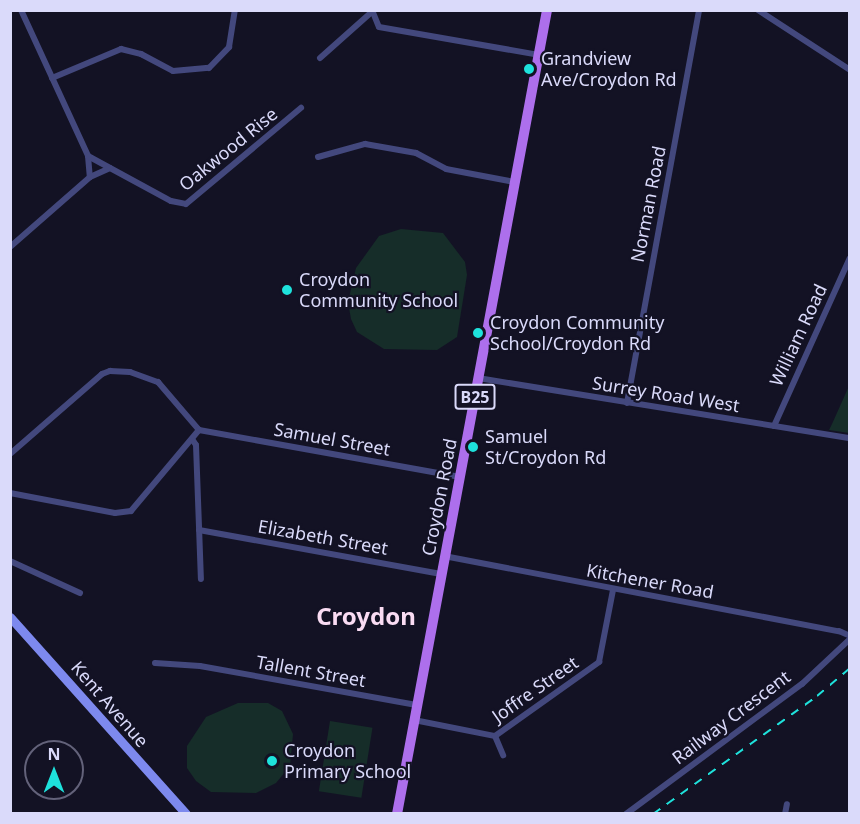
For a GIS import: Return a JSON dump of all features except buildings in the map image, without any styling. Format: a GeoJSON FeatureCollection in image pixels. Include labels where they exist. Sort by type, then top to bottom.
{"type":"FeatureCollection","features":[{"type":"Feature","properties":{"kind":"main road","name":"Croydon Road"},"geometry":{"type":"LineString","coordinates":[[397,813],[547,10]]}},
{"type":"Feature","properties":{"kind":"main road","name":"Kent Avenue"},"geometry":{"type":"LineString","coordinates":[[10,617],[186,813]]}},
{"type":"Feature","properties":{"kind":"street"},"geometry":{"type":"LineString","coordinates":[[21,10],[88,156],[90,177]]}},
{"type":"Feature","properties":{"kind":"street"},"geometry":{"type":"LineString","coordinates":[[52,78],[121,49],[141,54],[173,71],[209,68],[229,47],[235,10]]}},
{"type":"Feature","properties":{"kind":"street","name":"Norman Road"},"geometry":{"type":"LineString","coordinates":[[627,403],[699,10]]}},
{"type":"Feature","properties":{"kind":"street"},"geometry":{"type":"LineString","coordinates":[[758,10],[849,70]]}},
{"type":"Feature","properties":{"kind":"street"},"geometry":{"type":"LineString","coordinates":[[320,58],[373,11],[379,27],[539,55]]}},
{"type":"Feature","properties":{"kind":"street","name":"Oakwood Rise"},"geometry":{"type":"LineString","coordinates":[[110,168],[171,201],[186,204],[301,108]]}},
{"type":"Feature","properties":{"kind":"street"},"geometry":{"type":"LineString","coordinates":[[318,156],[365,144],[416,153],[446,169],[515,182]]}},
{"type":"Feature","properties":{"kind":"street"},"geometry":{"type":"LineString","coordinates":[[88,156],[110,168]]}},
{"type":"Feature","properties":{"kind":"street"},"geometry":{"type":"LineString","coordinates":[[10,247],[90,177],[110,168]]}},
{"type":"Feature","properties":{"kind":"street","name":"William Road"},"geometry":{"type":"LineString","coordinates":[[774,426],[849,258]]}},
{"type":"Feature","properties":{"kind":"street"},"geometry":{"type":"LineString","coordinates":[[10,454],[102,374],[110,371],[130,372],[158,382],[199,429],[137,506],[124,513],[10,493]]}},
{"type":"Feature","properties":{"kind":"street","name":"Surrey Road West"},"geometry":{"type":"LineString","coordinates":[[478,378],[849,438]]}},
{"type":"Feature","properties":{"kind":"street","name":"Samuel Street"},"geometry":{"type":"LineString","coordinates":[[199,429],[459,477]]}},
{"type":"Feature","properties":{"kind":"street"},"geometry":{"type":"LineString","coordinates":[[192,439],[196,445],[201,579]]}},
{"type":"Feature","properties":{"kind":"street","name":"Elizabeth Street"},"geometry":{"type":"LineString","coordinates":[[199,530],[441,574]]}},
{"type":"Feature","properties":{"kind":"street","name":"Kitchener Road"},"geometry":{"type":"LineString","coordinates":[[444,556],[613,590],[839,631],[849,638]]}},
{"type":"Feature","properties":{"kind":"street"},"geometry":{"type":"LineString","coordinates":[[10,561],[80,593]]}},
{"type":"Feature","properties":{"kind":"street","name":"Joffre Street"},"geometry":{"type":"LineString","coordinates":[[414,720],[495,736],[599,662],[613,590]]}},
{"type":"Feature","properties":{"kind":"street","name":"Railway Crescent"},"geometry":{"type":"LineString","coordinates":[[626,813],[802,684],[849,638]]}},
{"type":"Feature","properties":{"kind":"street","name":"Tallent Street"},"geometry":{"type":"LineString","coordinates":[[155,663],[200,666],[417,705]]}},
{"type":"Feature","properties":{"kind":"street"},"geometry":{"type":"LineString","coordinates":[[495,736],[503,755]]}},
{"type":"Feature","properties":{"kind":"street"},"geometry":{"type":"LineString","coordinates":[[785,813],[786,804]]}},
{"type":"Feature","properties":{"kind":"green space"},"geometry":{"type":"Polygon","coordinates":[[[401,229],[443,233],[465,262],[467,275],[457,337],[437,350],[384,349],[357,332],[351,319],[348,302],[356,268],[379,236],[401,229]]]}},
{"type":"Feature","properties":{"kind":"green space"},"geometry":{"type":"Polygon","coordinates":[[[849,386],[849,433],[829,430],[832,424],[849,386]]]}},
{"type":"Feature","properties":{"kind":"green space"},"geometry":{"type":"Polygon","coordinates":[[[238,703],[268,703],[282,711],[293,734],[290,766],[276,783],[256,793],[211,792],[196,781],[187,768],[187,746],[206,717],[238,703]]]}},
{"type":"Feature","properties":{"kind":"green space"},"geometry":{"type":"Polygon","coordinates":[[[330,721],[372,728],[361,798],[319,791],[330,721]]]}},
{"type":"Feature","properties":{"kind":"railway"},"geometry":{"type":"LineString","coordinates":[[653,814],[817,696],[850,668]]}},
{"type":"Feature","properties":{"kind":"place","name":"Grandview Ave/Croydon Rd"},"geometry":{"type":"Point","coordinates":[529,69]}},
{"type":"Feature","properties":{"kind":"place","name":"Croydon Community School"},"geometry":{"type":"Point","coordinates":[287,290]}},
{"type":"Feature","properties":{"kind":"place","name":"Croydon Community School/Croydon Rd"},"geometry":{"type":"Point","coordinates":[478,333]}},
{"type":"Feature","properties":{"kind":"place","name":"Samuel St/Croydon Rd"},"geometry":{"type":"Point","coordinates":[473,447]}},
{"type":"Feature","properties":{"kind":"place","name":"Croydon Primary School"},"geometry":{"type":"Point","coordinates":[272,761]}},
{"type":"Feature","properties":{"kind":"district","name":"Croydon"},"geometry":{"type":"Point","coordinates":[366,616]}}]}
